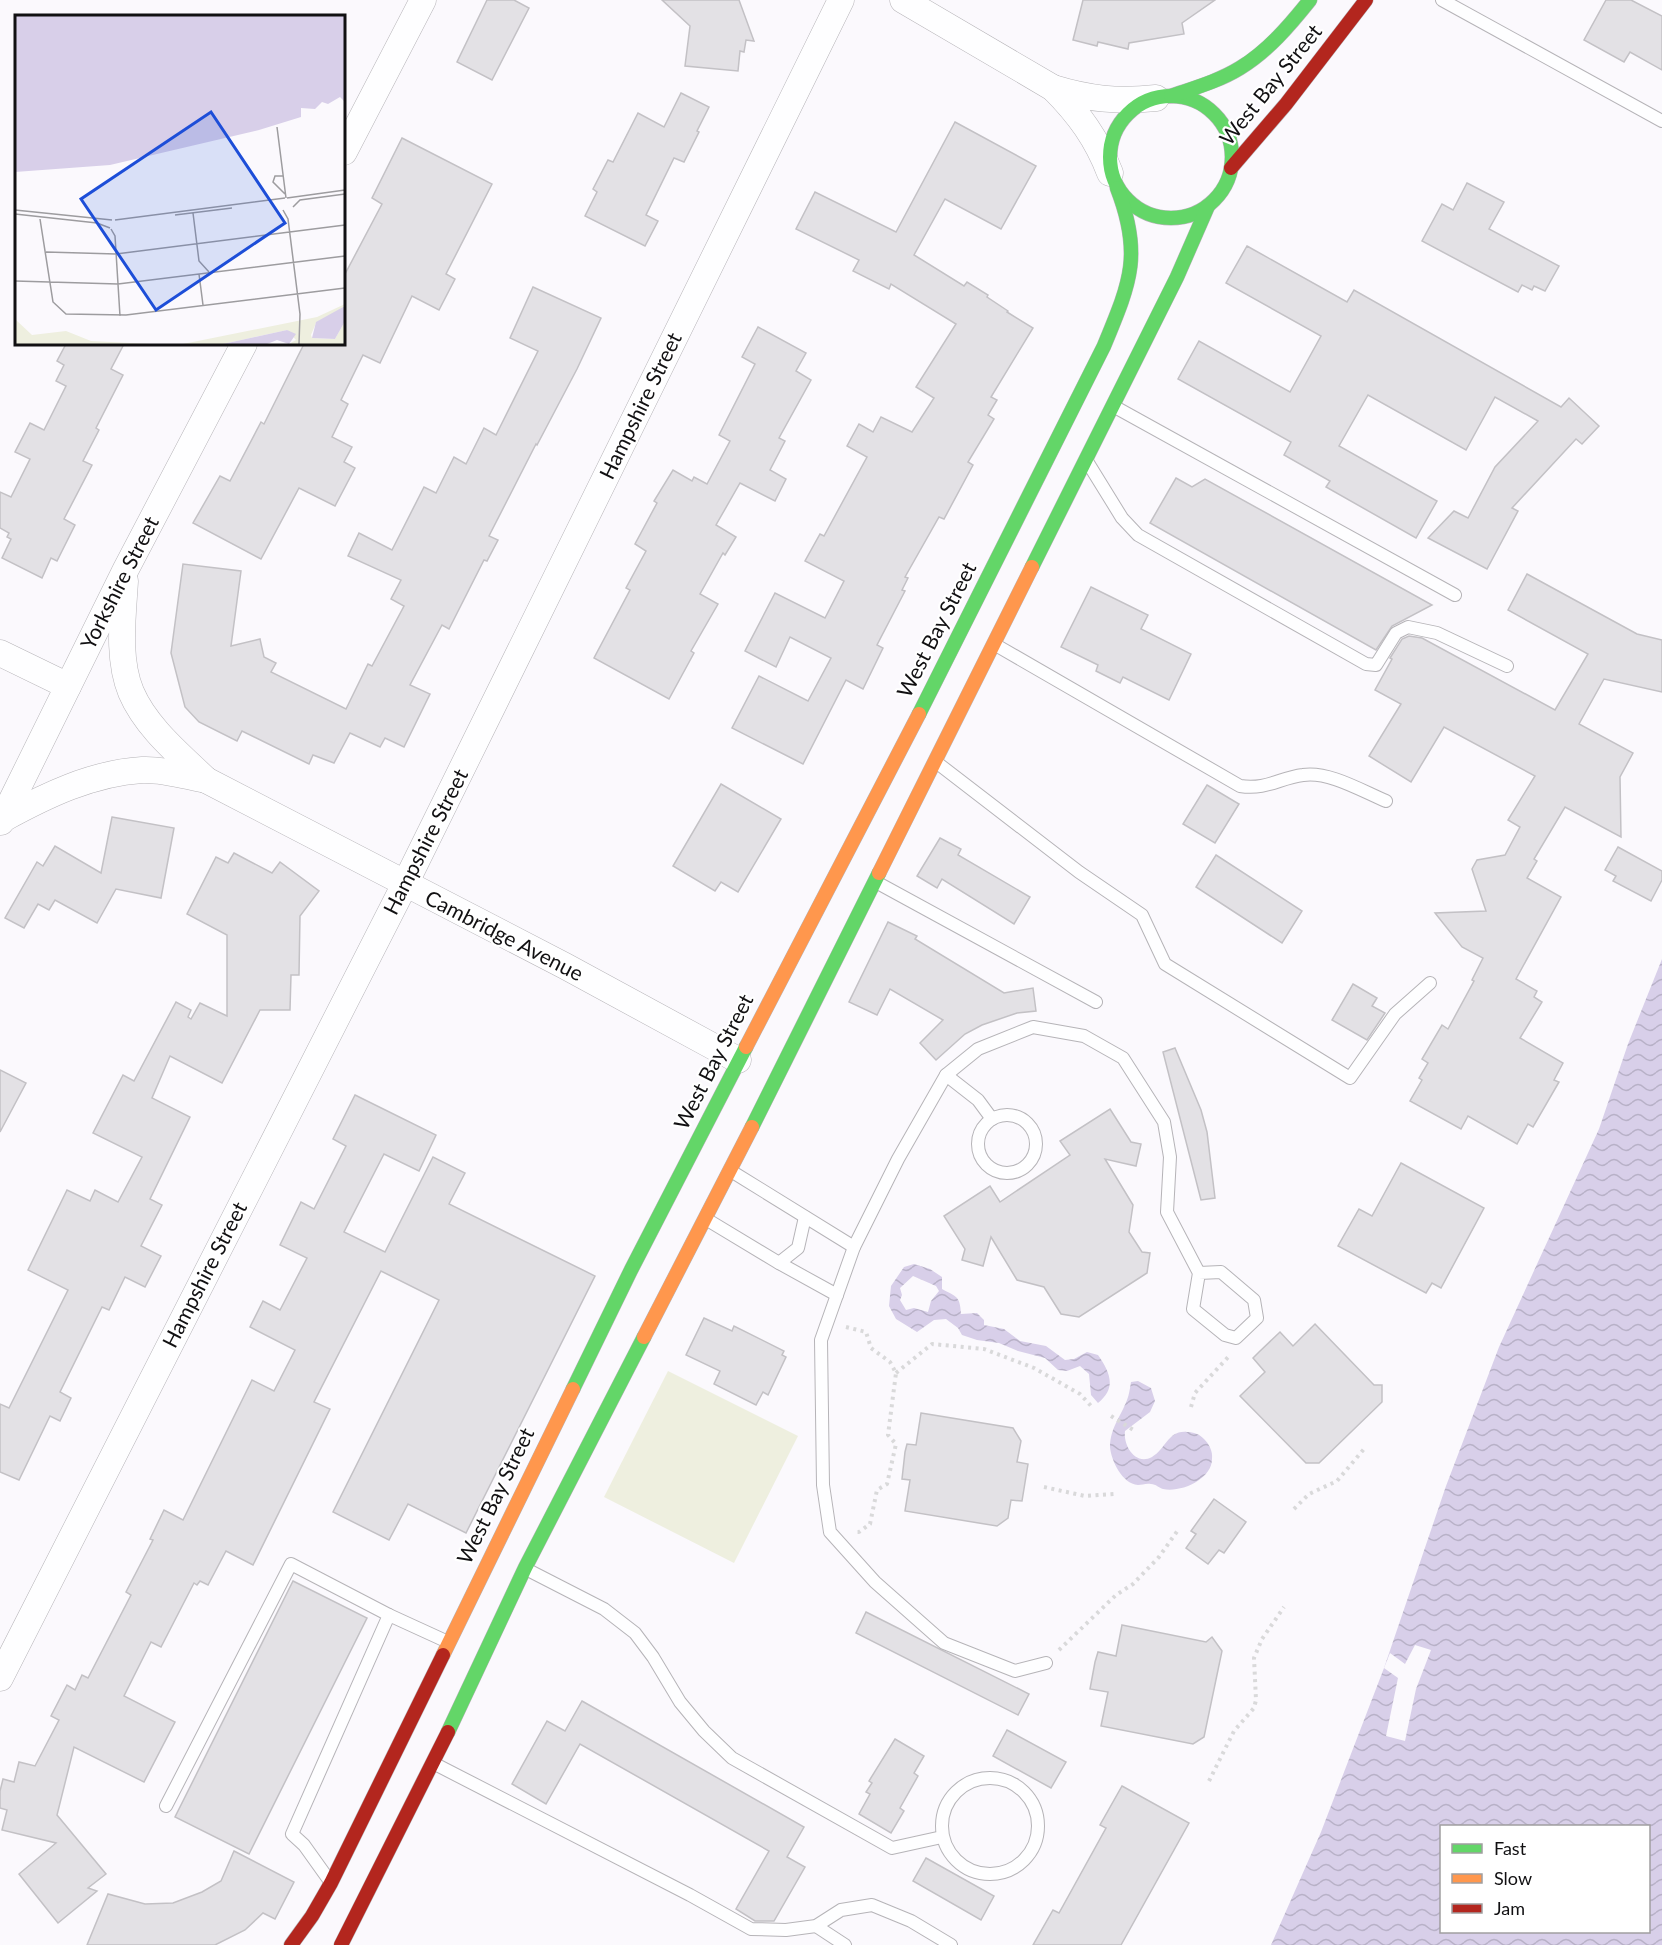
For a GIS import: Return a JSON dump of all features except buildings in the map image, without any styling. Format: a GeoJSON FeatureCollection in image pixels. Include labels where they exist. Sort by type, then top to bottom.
{"type":"FeatureCollection","features":[{"type":"Feature","properties":{"kind":"main road","name":"West Bay Street"},"geometry":{"type":"LineString","coordinates":[[1163,97],[1226,75],[1255,57],[1274,40],[1310,0]]}},
{"type":"Feature","properties":{"kind":"main road","name":"West Bay Street"},"geometry":{"type":"LineString","coordinates":[[1231,168],[1286,104],[1366,0]]}},
{"type":"Feature","properties":{"kind":"main road"},"geometry":{"type":"LineString","coordinates":[[341,1945],[433,1763],[525,1568],[730,1170],[1177,277],[1208,206],[1220,193],[1231,168],[1230,143],[1220,120],[1201,104],[1186,98],[1163,97],[1135,108],[1119,124],[1110,148],[1114,180],[1133,206],[1147,214],[1161,218],[1189,216],[1208,206]]}},
{"type":"Feature","properties":{"kind":"main road","name":"West Bay Street"},"geometry":{"type":"LineString","coordinates":[[291,1945],[312,1916],[331,1883],[625,1280],[920,711],[1104,346],[1131,269],[1133,246],[1130,227],[1114,180]]}},
{"type":"Feature","properties":{"kind":"street"},"geometry":{"type":"LineString","coordinates":[[345,150],[423,0]]}},
{"type":"Feature","properties":{"kind":"street","name":"Hampshire Street"},"geometry":{"type":"LineString","coordinates":[[0,1678],[405,884],[841,0]]}},
{"type":"Feature","properties":{"kind":"street"},"geometry":{"type":"LineString","coordinates":[[903,0],[1053,88],[1078,96],[1103,100],[1130,101],[1163,97]]}},
{"type":"Feature","properties":{"kind":"street"},"geometry":{"type":"LineString","coordinates":[[1053,88],[1087,126],[1114,180]]}},
{"type":"Feature","properties":{"kind":"street","name":"Yorkshire Street"},"geometry":{"type":"LineString","coordinates":[[1,822],[126,569],[243,345]]}},
{"type":"Feature","properties":{"kind":"street","name":"Cambridge Avenue"},"geometry":{"type":"LineString","coordinates":[[126,569],[122,627],[124,662],[130,691],[145,716],[164,740],[206,780],[565,966],[738,1060]]}},
{"type":"Feature","properties":{"kind":"street"},"geometry":{"type":"LineString","coordinates":[[0,653],[68,686]]}},
{"type":"Feature","properties":{"kind":"street","name":"Cambridge Avenue"},"geometry":{"type":"LineString","coordinates":[[1,822],[47,795],[117,773],[144,770],[206,780]]}},
{"type":"Feature","properties":{"kind":"lane"},"geometry":{"type":"LineString","coordinates":[[1442,0],[1662,121]]}},
{"type":"Feature","properties":{"kind":"lane"},"geometry":{"type":"LineString","coordinates":[[1113,406],[1455,595]]}},
{"type":"Feature","properties":{"kind":"lane"},"geometry":{"type":"LineString","coordinates":[[1086,460],[1122,518],[1138,535],[1366,664],[1376,664],[1396,633],[1408,627],[1437,633],[1507,666]]}},
{"type":"Feature","properties":{"kind":"lane"},"geometry":{"type":"LineString","coordinates":[[993,644],[1240,786],[1256,788],[1303,775],[1322,774],[1386,801]]}},
{"type":"Feature","properties":{"kind":"lane"},"geometry":{"type":"LineString","coordinates":[[934,761],[1079,872],[1142,915],[1165,964],[1350,1078],[1395,1014],[1430,983]]}},
{"type":"Feature","properties":{"kind":"lane"},"geometry":{"type":"LineString","coordinates":[[874,881],[1096,1002]]}},
{"type":"Feature","properties":{"kind":"lane"},"geometry":{"type":"LineString","coordinates":[[1046,1662],[1015,1671],[944,1643],[875,1582],[830,1532],[823,1485],[821,1340],[854,1247],[898,1159],[946,1075],[978,1049],[1033,1027],[1083,1036],[1123,1058],[1164,1122],[1170,1158],[1167,1212],[1199,1273],[1193,1310],[1225,1335],[1236,1338],[1257,1318],[1254,1300],[1221,1272],[1199,1273]]}},
{"type":"Feature","properties":{"kind":"lane"},"geometry":{"type":"LineString","coordinates":[[946,1075],[978,1100],[992,1119]]}},
{"type":"Feature","properties":{"kind":"lane"},"geometry":{"type":"LineString","coordinates":[[1003,1115],[1016,1117],[1026,1122],[1034,1132],[1036,1144],[1029,1164],[1011,1173],[1000,1173],[990,1168],[982,1159],[978,1149],[979,1137],[984,1127],[992,1119],[1003,1115]]}},
{"type":"Feature","properties":{"kind":"lane"},"geometry":{"type":"LineString","coordinates":[[730,1170],[854,1247]]}},
{"type":"Feature","properties":{"kind":"lane"},"geometry":{"type":"LineString","coordinates":[[779,1263],[798,1248],[805,1217]]}},
{"type":"Feature","properties":{"kind":"lane"},"geometry":{"type":"LineString","coordinates":[[705,1219],[837,1295]]}},
{"type":"Feature","properties":{"kind":"lane"},"geometry":{"type":"LineString","coordinates":[[166,1806],[291,1564],[389,1615],[448,1642]]}},
{"type":"Feature","properties":{"kind":"lane"},"geometry":{"type":"LineString","coordinates":[[525,1568],[604,1609],[635,1633],[680,1701],[704,1731],[732,1758],[892,1848],[942,1837]]}},
{"type":"Feature","properties":{"kind":"lane"},"geometry":{"type":"LineString","coordinates":[[331,1883],[304,1845],[292,1834],[389,1615]]}},
{"type":"Feature","properties":{"kind":"lane"},"geometry":{"type":"LineString","coordinates":[[433,1763],[690,1895],[751,1929],[786,1930],[816,1926],[841,1910],[872,1905],[911,1921],[951,1945]]}},
{"type":"Feature","properties":{"kind":"lane"},"geometry":{"type":"LineString","coordinates":[[979,1778],[1005,1779],[1026,1792],[1038,1814],[1037,1840],[1024,1861],[1001,1873],[975,1872],[954,1859],[942,1837],[944,1811],[957,1790],[979,1778]]}},
{"type":"Feature","properties":{"kind":"lane"},"geometry":{"type":"LineString","coordinates":[[816,1926],[845,1945]]}},
{"type":"Feature","properties":{"kind":"path"},"geometry":{"type":"LineString","coordinates":[[827,1323],[866,1332],[871,1348],[890,1362],[896,1373],[888,1435],[896,1444],[887,1484],[878,1490],[870,1524],[859,1532],[830,1532]]}},
{"type":"Feature","properties":{"kind":"path"},"geometry":{"type":"LineString","coordinates":[[1191,1407],[1195,1393],[1234,1351],[1236,1338]]}},
{"type":"Feature","properties":{"kind":"path"},"geometry":{"type":"LineString","coordinates":[[896,1373],[932,1344],[984,1349],[1034,1368],[1080,1395],[1093,1407]]}},
{"type":"Feature","properties":{"kind":"path"},"geometry":{"type":"LineString","coordinates":[[1112,1416],[1135,1431]]}},
{"type":"Feature","properties":{"kind":"path"},"geometry":{"type":"LineString","coordinates":[[1294,1509],[1309,1494],[1336,1481],[1364,1449]]}},
{"type":"Feature","properties":{"kind":"path"},"geometry":{"type":"LineString","coordinates":[[1044,1487],[1084,1496],[1114,1494]]}},
{"type":"Feature","properties":{"kind":"path"},"geometry":{"type":"LineString","coordinates":[[1046,1662],[1116,1595],[1133,1584],[1158,1557],[1178,1530]]}},
{"type":"Feature","properties":{"kind":"path"},"geometry":{"type":"LineString","coordinates":[[1209,1781],[1234,1731],[1254,1708],[1256,1700],[1254,1658],[1262,1639],[1284,1607]]}},
{"type":"Feature","properties":{"kind":"green space"},"geometry":{"type":"Polygon","coordinates":[[[668,1371],[798,1436],[734,1563],[604,1497],[668,1371]]]}},
{"type":"Feature","properties":{"kind":"water"},"geometry":{"type":"Polygon","coordinates":[[[1662,959],[1662,1945],[1271,1945],[1321,1832],[1384,1668],[1446,1486],[1499,1347],[1599,1129],[1628,1044],[1662,959]]]}},
{"type":"Feature","properties":{"kind":"water"},"geometry":{"type":"Polygon","coordinates":[[[914,1264],[930,1269],[942,1277],[942,1289],[957,1298],[961,1314],[977,1313],[984,1320],[984,1325],[1004,1329],[1020,1341],[1046,1346],[1065,1360],[1074,1359],[1087,1352],[1098,1355],[1110,1380],[1108,1392],[1098,1403],[1091,1395],[1089,1374],[1080,1366],[1067,1371],[1058,1370],[1045,1358],[999,1343],[962,1335],[958,1328],[946,1319],[934,1320],[917,1332],[896,1319],[889,1306],[891,1286],[904,1267],[914,1264]],[[913,1276],[900,1288],[902,1295],[900,1300],[906,1310],[914,1308],[928,1312],[931,1301],[939,1291],[936,1286],[913,1276]]]}},
{"type":"Feature","properties":{"kind":"water"},"geometry":{"type":"Polygon","coordinates":[[[1138,1381],[1151,1388],[1155,1401],[1150,1412],[1125,1431],[1126,1442],[1131,1453],[1140,1459],[1152,1457],[1171,1437],[1181,1432],[1194,1433],[1209,1445],[1212,1453],[1211,1466],[1207,1473],[1186,1487],[1170,1490],[1153,1484],[1132,1484],[1122,1476],[1115,1464],[1110,1440],[1127,1400],[1131,1382],[1138,1381]]]}},
{"type":"Feature","properties":{"kind":"pier"},"geometry":{"type":"Polygon","coordinates":[[[1415,1645],[1431,1650],[1416,1689],[1405,1741],[1386,1736],[1398,1678],[1384,1668],[1390,1653],[1405,1664],[1415,1645]]]}},
{"type":"Feature","properties":{"kind":"traffic: fast"},"geometry":{"type":"LineString","coordinates":[[1171,96],[1224,77],[1240,68],[1278,37],[1310,0]]}},
{"type":"Feature","properties":{"kind":"traffic: fast"},"geometry":{"type":"LineString","coordinates":[[1171,96],[1194,100],[1214,114],[1228,134],[1232,157],[1228,180],[1214,200],[1194,214],[1171,218],[1148,214],[1128,200],[1114,180],[1110,157],[1114,134],[1128,114],[1148,100],[1171,96]]}},
{"type":"Feature","properties":{"kind":"traffic: fast"},"geometry":{"type":"LineString","coordinates":[[919,714],[1104,346],[1121,304],[1130,268],[1131,251],[1130,232],[1117,188]]}},
{"type":"Feature","properties":{"kind":"traffic: fast"},"geometry":{"type":"LineString","coordinates":[[1032,567],[1177,277],[1208,206]]}},
{"type":"Feature","properties":{"kind":"traffic: fast"},"geometry":{"type":"LineString","coordinates":[[752,1127],[879,873]]}},
{"type":"Feature","properties":{"kind":"traffic: fast"},"geometry":{"type":"LineString","coordinates":[[573,1389],[631,1270],[746,1047]]}},
{"type":"Feature","properties":{"kind":"traffic: fast"},"geometry":{"type":"LineString","coordinates":[[448,1732],[525,1568],[644,1337]]}},
{"type":"Feature","properties":{"kind":"traffic: slow"},"geometry":{"type":"LineString","coordinates":[[879,873],[1032,567]]}},
{"type":"Feature","properties":{"kind":"traffic: slow"},"geometry":{"type":"LineString","coordinates":[[746,1047],[919,714]]}},
{"type":"Feature","properties":{"kind":"traffic: slow"},"geometry":{"type":"LineString","coordinates":[[644,1337],[752,1127]]}},
{"type":"Feature","properties":{"kind":"traffic: slow"},"geometry":{"type":"LineString","coordinates":[[443,1655],[573,1389]]}},
{"type":"Feature","properties":{"kind":"traffic: jam"},"geometry":{"type":"LineString","coordinates":[[1231,168],[1286,104],[1366,0]]}},
{"type":"Feature","properties":{"kind":"traffic: jam"},"geometry":{"type":"LineString","coordinates":[[291,1945],[312,1916],[331,1883],[443,1655]]}},
{"type":"Feature","properties":{"kind":"traffic: jam"},"geometry":{"type":"LineString","coordinates":[[341,1945],[448,1732]]}}]}
